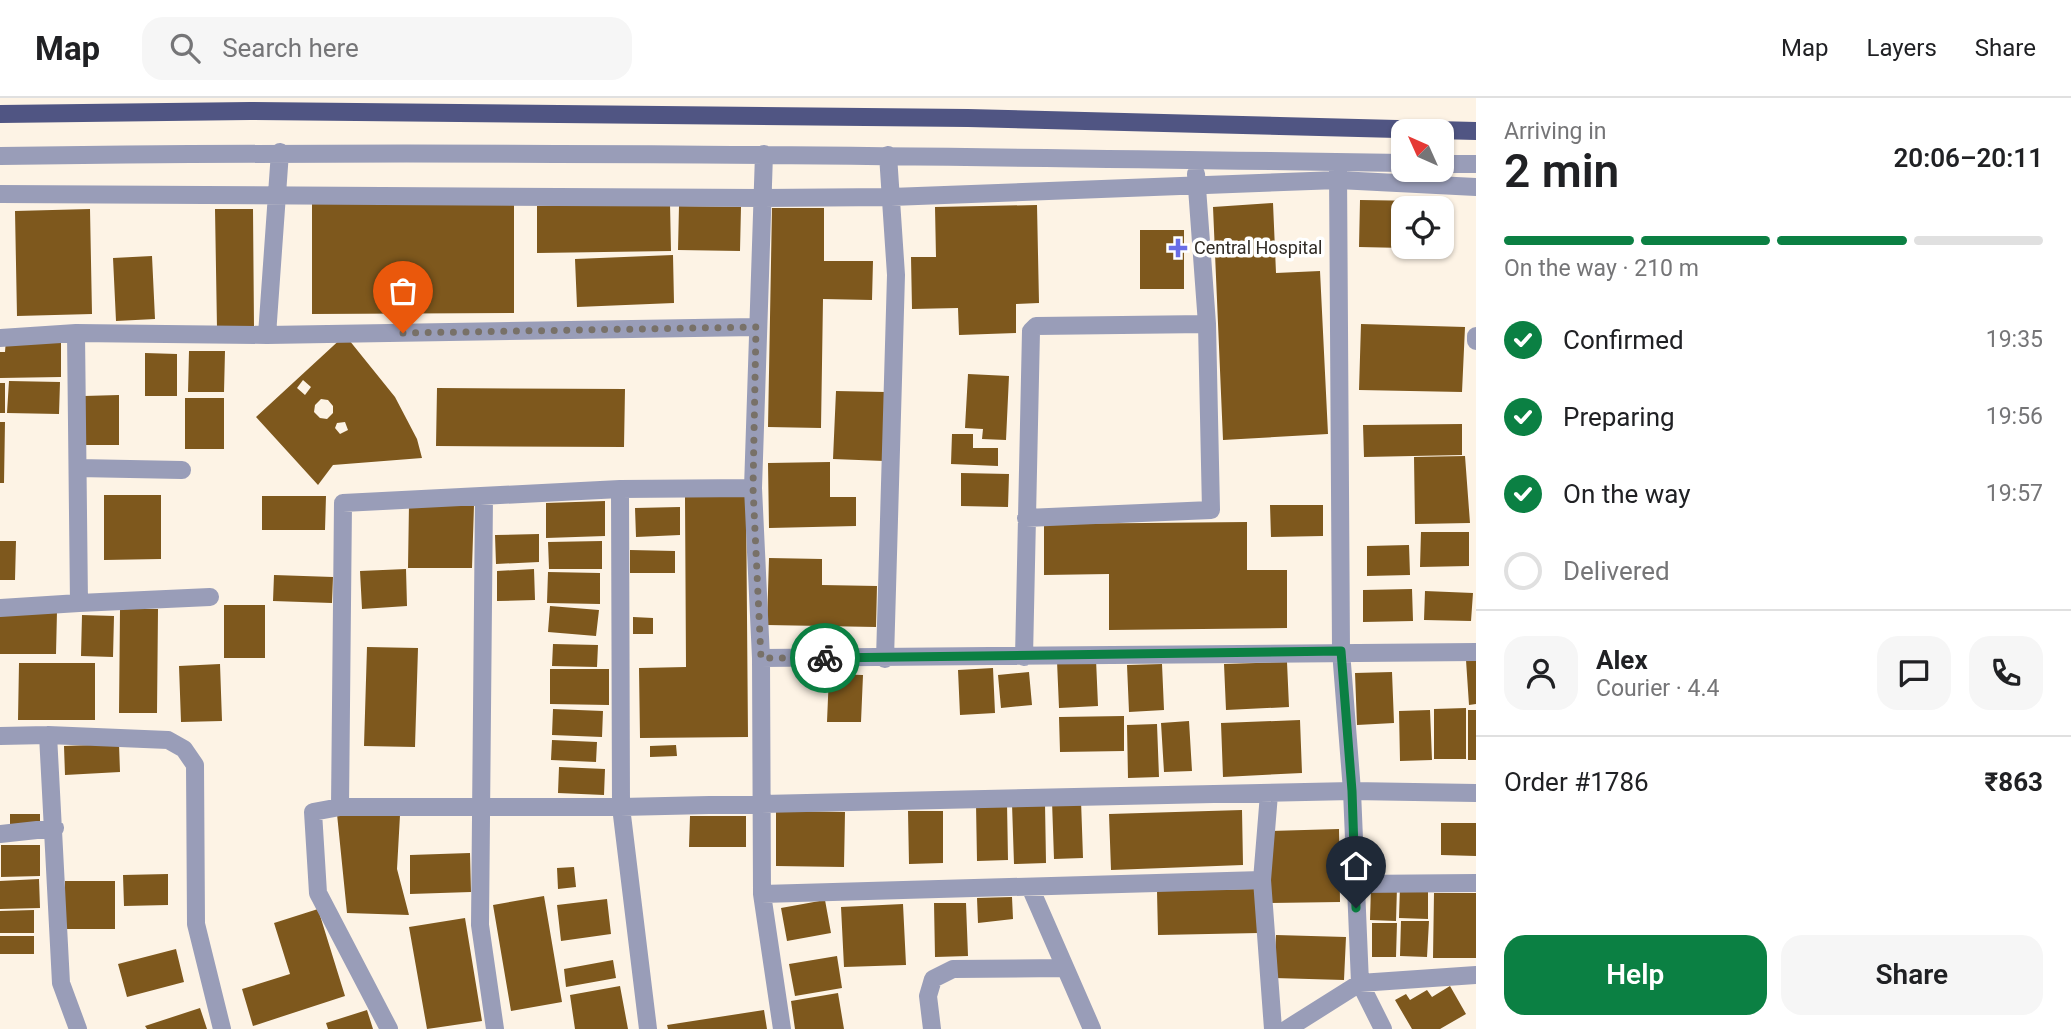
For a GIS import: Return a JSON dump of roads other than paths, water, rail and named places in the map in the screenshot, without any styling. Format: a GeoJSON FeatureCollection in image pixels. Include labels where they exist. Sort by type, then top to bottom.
{"type":"FeatureCollection","features":[{"type":"Feature","properties":{"kind":"main road"},"geometry":{"type":"LineString","coordinates":[[0,114],[250,111],[940,118],[1476,131]]}},
{"type":"Feature","properties":{"kind":"street"},"geometry":{"type":"LineString","coordinates":[[267,335],[280,152]]}},
{"type":"Feature","properties":{"kind":"street"},"geometry":{"type":"LineString","coordinates":[[0,156],[280,152],[888,155],[1197,160],[1338,171],[1476,187]]}},
{"type":"Feature","properties":{"kind":"street"},"geometry":{"type":"LineString","coordinates":[[764,154],[756,327],[753,488],[761,658],[762,894],[782,1029]]}},
{"type":"Feature","properties":{"kind":"street"},"geometry":{"type":"LineString","coordinates":[[884,659],[896,275],[888,155]]}},
{"type":"Feature","properties":{"kind":"street"},"geometry":{"type":"LineString","coordinates":[[1026,518],[1211,510],[1208,324],[1195,185],[1197,160]]}},
{"type":"Feature","properties":{"kind":"street"},"geometry":{"type":"LineString","coordinates":[[1454,164],[1476,164]]}},
{"type":"Feature","properties":{"kind":"street"},"geometry":{"type":"LineString","coordinates":[[0,194],[277,198],[891,197],[1195,185],[1391,165]]}},
{"type":"Feature","properties":{"kind":"street"},"geometry":{"type":"LineString","coordinates":[[1338,171],[1341,651],[1352,791],[1360,983],[1383,1029]]}},
{"type":"Feature","properties":{"kind":"street"},"geometry":{"type":"LineString","coordinates":[[1024,657],[1030,334],[1033,328],[1208,324]]}},
{"type":"Feature","properties":{"kind":"street"},"geometry":{"type":"LineString","coordinates":[[0,338],[76,333],[267,335],[756,327]]}},
{"type":"Feature","properties":{"kind":"street"},"geometry":{"type":"LineString","coordinates":[[76,333],[79,603]]}},
{"type":"Feature","properties":{"kind":"street"},"geometry":{"type":"LineString","coordinates":[[1476,336],[1476,341]]}},
{"type":"Feature","properties":{"kind":"street"},"geometry":{"type":"LineString","coordinates":[[78,468],[182,470]]}},
{"type":"Feature","properties":{"kind":"street"},"geometry":{"type":"LineString","coordinates":[[340,807],[342,503],[620,489],[753,488]]}},
{"type":"Feature","properties":{"kind":"street"},"geometry":{"type":"LineString","coordinates":[[620,489],[621,807],[648,1029]]}},
{"type":"Feature","properties":{"kind":"street"},"geometry":{"type":"LineString","coordinates":[[484,496],[480,925],[495,1029]]}},
{"type":"Feature","properties":{"kind":"street"},"geometry":{"type":"LineString","coordinates":[[0,608],[210,597]]}},
{"type":"Feature","properties":{"kind":"street"},"geometry":{"type":"LineString","coordinates":[[761,658],[884,659],[1341,651],[1476,652]]}},
{"type":"Feature","properties":{"kind":"street"},"geometry":{"type":"LineString","coordinates":[[0,736],[48,735],[168,740],[184,749],[195,765],[196,924],[222,1029]]}},
{"type":"Feature","properties":{"kind":"street"},"geometry":{"type":"LineString","coordinates":[[48,735],[55,828],[61,983],[78,1029]]}},
{"type":"Feature","properties":{"kind":"street"},"geometry":{"type":"LineString","coordinates":[[389,1029],[318,892],[313,812],[340,807],[621,807],[1352,791],[1476,793]]}},
{"type":"Feature","properties":{"kind":"street"},"geometry":{"type":"LineString","coordinates":[[1269,794],[1262,880],[1273,1029]]}},
{"type":"Feature","properties":{"kind":"street"},"geometry":{"type":"LineString","coordinates":[[0,834],[55,828]]}},
{"type":"Feature","properties":{"kind":"street"},"geometry":{"type":"LineString","coordinates":[[762,894],[1262,880]]}},
{"type":"Feature","properties":{"kind":"street"},"geometry":{"type":"LineString","coordinates":[[1354,884],[1476,883]]}},
{"type":"Feature","properties":{"kind":"street"},"geometry":{"type":"LineString","coordinates":[[1030,887],[1063,968],[1092,1029]]}},
{"type":"Feature","properties":{"kind":"street"},"geometry":{"type":"LineString","coordinates":[[932,1029],[928,996],[933,979],[953,970],[1063,968]]}},
{"type":"Feature","properties":{"kind":"street"},"geometry":{"type":"LineString","coordinates":[[1287,1029],[1360,983],[1476,975]]}},
{"type":"Feature","properties":{"kind":"place","name":"Central Hospital"},"geometry":{"type":"Point","coordinates":[1178,248]}}]}
